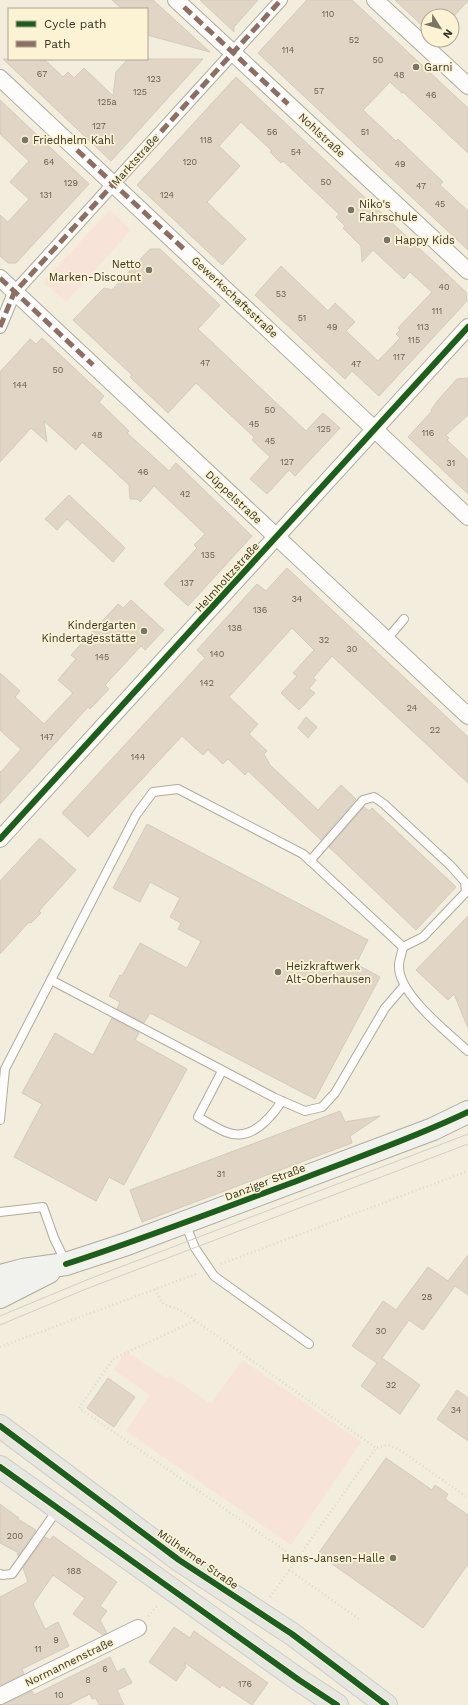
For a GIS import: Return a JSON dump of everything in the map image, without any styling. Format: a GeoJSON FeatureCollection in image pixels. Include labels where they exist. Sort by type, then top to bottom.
{"type":"FeatureCollection","features":[{"type":"Feature","properties":{"kind":"main road","name":"Danziger Straße"},"geometry":{"type":"LineString","coordinates":[[2,1293],[66,1264],[185,1223],[433,1128],[468,1112]]}},
{"type":"Feature","properties":{"kind":"main road","name":"Mülheimer Straße"},"geometry":{"type":"LineString","coordinates":[[0,1426],[179,1560],[259,1612],[340,1669],[386,1705]]}},
{"type":"Feature","properties":{"kind":"main road"},"geometry":{"type":"LineString","coordinates":[[0,1467],[298,1680],[337,1705]]}},
{"type":"Feature","properties":{"kind":"street","name":"Nohlstraße"},"geometry":{"type":"LineString","coordinates":[[176,0],[468,271]]}},
{"type":"Feature","properties":{"kind":"street","name":"Marktstraße"},"geometry":{"type":"LineString","coordinates":[[0,326],[14,293],[281,0]]}},
{"type":"Feature","properties":{"kind":"street"},"geometry":{"type":"LineString","coordinates":[[376,0],[468,86]]}},
{"type":"Feature","properties":{"kind":"street","name":"Gewerkschaftsstraße"},"geometry":{"type":"LineString","coordinates":[[0,78],[376,429],[385,440],[468,517]]}},
{"type":"Feature","properties":{"kind":"street","name":"Düppelstraße"},"geometry":{"type":"LineString","coordinates":[[0,278],[14,293],[468,716]]}},
{"type":"Feature","properties":{"kind":"street","name":"Helmholtzstraße"},"geometry":{"type":"LineString","coordinates":[[0,839],[468,327]]}},
{"type":"Feature","properties":{"kind":"street","name":"Normannenstraße"},"geometry":{"type":"LineString","coordinates":[[0,1696],[138,1628]]}},
{"type":"Feature","properties":{"kind":"lane"},"geometry":{"type":"LineString","coordinates":[[387,639],[404,619]]}},
{"type":"Feature","properties":{"kind":"lane"},"geometry":{"type":"LineString","coordinates":[[0,1120],[5,1069],[136,815],[153,792],[178,789],[303,854],[403,947]]}},
{"type":"Feature","properties":{"kind":"lane"},"geometry":{"type":"LineString","coordinates":[[310,861],[363,800],[374,797],[390,809],[451,866],[465,882],[466,892],[423,938],[403,947]]}},
{"type":"Feature","properties":{"kind":"lane"},"geometry":{"type":"LineString","coordinates":[[403,947],[398,966],[404,986],[421,1008],[468,1051]]}},
{"type":"Feature","properties":{"kind":"lane"},"geometry":{"type":"LineString","coordinates":[[51,980],[222,1071],[282,1101],[305,1110],[322,1107],[335,1093],[385,1008],[404,986]]}},
{"type":"Feature","properties":{"kind":"lane"},"geometry":{"type":"LineString","coordinates":[[222,1071],[198,1117],[227,1133],[244,1134],[259,1127],[271,1116],[282,1101]]}},
{"type":"Feature","properties":{"kind":"lane"},"geometry":{"type":"LineString","coordinates":[[0,1212],[43,1207],[54,1238],[66,1264]]}},
{"type":"Feature","properties":{"kind":"lane"},"geometry":{"type":"LineString","coordinates":[[185,1223],[195,1248],[214,1276],[309,1344]]}},
{"type":"Feature","properties":{"kind":"lane"},"geometry":{"type":"LineString","coordinates":[[0,1574],[12,1574],[58,1508]]}},
{"type":"Feature","properties":{"kind":"path"},"geometry":{"type":"LineString","coordinates":[[0,1348],[468,1171]]}},
{"type":"Feature","properties":{"kind":"path"},"geometry":{"type":"LineString","coordinates":[[155,1290],[161,1302],[169,1307],[178,1308],[194,1321],[376,1448]]}},
{"type":"Feature","properties":{"kind":"path"},"geometry":{"type":"LineString","coordinates":[[194,1321],[113,1359],[79,1408],[297,1559]]}},
{"type":"Feature","properties":{"kind":"path"},"geometry":{"type":"LineString","coordinates":[[259,1612],[376,1448],[387,1445],[396,1448],[468,1498]]}},
{"type":"Feature","properties":{"kind":"path"},"geometry":{"type":"LineString","coordinates":[[289,1570],[358,1619]]}},
{"type":"Feature","properties":{"kind":"path"},"geometry":{"type":"LineString","coordinates":[[138,1628],[171,1589]]}},
{"type":"Feature","properties":{"kind":"shaded area"},"geometry":{"type":"Polygon","coordinates":[[[110,210],[131,230],[66,302],[43,282],[110,210]]]}},
{"type":"Feature","properties":{"kind":"shaded area"},"geometry":{"type":"Polygon","coordinates":[[[126,1351],[167,1379],[170,1376],[211,1404],[242,1360],[361,1442],[291,1545],[126,1431],[150,1395],[114,1370],[126,1351]]]}},
{"type":"Feature","properties":{"kind":"building"},"geometry":{"type":"Polygon","coordinates":[[[112,0],[153,0],[210,52],[148,35],[148,8],[121,8],[112,0]]]}},
{"type":"Feature","properties":{"kind":"building"},"geometry":{"type":"Polygon","coordinates":[[[200,0],[258,0],[234,27],[234,32],[200,0]]]}},
{"type":"Feature","properties":{"kind":"building"},"geometry":{"type":"Polygon","coordinates":[[[307,0],[352,0],[468,108],[468,153],[403,92],[402,93],[390,82],[363,110],[396,141],[398,139],[443,182],[440,185],[468,211],[468,250],[258,53],[307,0]]]}},
{"type":"Feature","properties":{"kind":"building"},"geometry":{"type":"Polygon","coordinates":[[[395,0],[468,0],[460,10],[460,8],[420,8],[420,23],[395,0]]]}},
{"type":"Feature","properties":{"kind":"building"},"geometry":{"type":"Polygon","coordinates":[[[3,59],[45,60],[63,77],[68,72],[74,78],[84,68],[113,96],[116,72],[127,60],[203,59],[111,161],[3,59]]]}},
{"type":"Feature","properties":{"kind":"building"},"geometry":{"type":"Polygon","coordinates":[[[236,77],[466,292],[467,301],[379,396],[352,371],[345,379],[255,295],[281,266],[328,311],[335,303],[355,322],[346,331],[378,361],[400,338],[396,334],[400,330],[398,328],[432,292],[410,272],[404,279],[373,250],[362,262],[361,246],[343,228],[345,226],[336,217],[339,214],[283,161],[281,163],[270,152],[272,151],[241,122],[219,146],[240,166],[207,202],[246,239],[222,265],[137,185],[236,77]]]}},
{"type":"Feature","properties":{"kind":"building"},"geometry":{"type":"Polygon","coordinates":[[[0,100],[89,184],[16,263],[8,263],[0,256],[0,215],[8,222],[29,199],[10,182],[29,161],[0,134],[0,100]]]}},
{"type":"Feature","properties":{"kind":"building"},"geometry":{"type":"Polygon","coordinates":[[[150,249],[160,249],[220,305],[198,329],[306,431],[323,413],[340,428],[295,476],[289,470],[267,494],[250,479],[270,457],[252,440],[254,437],[196,383],[168,413],[130,377],[132,375],[73,320],[104,288],[112,290],[150,249]]]}},
{"type":"Feature","properties":{"kind":"building"},"geometry":{"type":"Polygon","coordinates":[[[42,338],[104,396],[99,402],[129,431],[127,433],[169,471],[176,463],[252,536],[188,606],[164,584],[197,548],[194,545],[205,534],[154,486],[140,502],[137,499],[130,499],[129,485],[102,460],[82,442],[76,450],[44,421],[47,442],[31,428],[0,462],[0,372],[30,339],[36,344],[42,338]]]}},
{"type":"Feature","properties":{"kind":"building"},"geometry":{"type":"Polygon","coordinates":[[[468,378],[468,415],[446,435],[449,438],[447,440],[468,460],[468,494],[408,437],[432,411],[431,410],[439,399],[457,379],[468,378]]]}},
{"type":"Feature","properties":{"kind":"building"},"geometry":{"type":"Polygon","coordinates":[[[69,495],[125,548],[113,562],[67,519],[57,530],[45,519],[69,495]]]}},
{"type":"Feature","properties":{"kind":"building"},"geometry":{"type":"Polygon","coordinates":[[[287,568],[468,737],[468,783],[332,656],[313,678],[316,680],[309,689],[315,693],[299,710],[281,693],[297,676],[293,673],[314,650],[292,628],[229,697],[258,724],[249,734],[267,751],[264,754],[270,765],[318,810],[341,785],[356,799],[321,840],[248,771],[245,775],[228,759],[223,764],[208,750],[203,755],[182,736],[88,837],[62,813],[205,658],[197,650],[257,584],[266,591],[287,568]]]}},
{"type":"Feature","properties":{"kind":"building"},"geometry":{"type":"Polygon","coordinates":[[[131,600],[164,630],[145,650],[141,646],[105,685],[109,689],[90,709],[88,707],[0,804],[0,771],[1,772],[21,749],[0,730],[0,673],[20,691],[15,697],[44,724],[73,693],[58,680],[76,659],[71,655],[118,604],[123,608],[131,600]]]}},
{"type":"Feature","properties":{"kind":"building"},"geometry":{"type":"Polygon","coordinates":[[[306,717],[317,727],[308,738],[298,728],[306,717]]]}},
{"type":"Feature","properties":{"kind":"building"},"geometry":{"type":"Polygon","coordinates":[[[364,807],[369,811],[372,808],[456,887],[416,930],[329,847],[364,807]]]}},
{"type":"Feature","properties":{"kind":"building","name":"Heizkraftwerk Alt-Oberhausen"},"geometry":{"type":"Polygon","coordinates":[[[147,824],[368,940],[356,964],[380,977],[315,1099],[150,1013],[144,1023],[117,1009],[120,1002],[109,996],[140,943],[187,968],[201,941],[178,929],[181,923],[170,917],[180,898],[150,882],[140,902],[113,888],[147,824]]]}},
{"type":"Feature","properties":{"kind":"building"},"geometry":{"type":"Polygon","coordinates":[[[40,838],[76,870],[39,911],[41,913],[31,923],[29,922],[0,954],[0,881],[40,838]]]}},
{"type":"Feature","properties":{"kind":"building"},"geometry":{"type":"Polygon","coordinates":[[[468,916],[468,1028],[454,994],[448,1000],[416,970],[468,916]]]}},
{"type":"Feature","properties":{"kind":"building"},"geometry":{"type":"Polygon","coordinates":[[[112,1018],[139,1033],[135,1040],[187,1069],[124,1185],[109,1177],[96,1201],[14,1157],[42,1104],[22,1093],[55,1033],[93,1055],[112,1018]]]}},
{"type":"Feature","properties":{"kind":"building"},"geometry":{"type":"Polygon","coordinates":[[[340,1111],[345,1122],[380,1116],[350,1136],[352,1143],[142,1222],[130,1190],[340,1111]]]}},
{"type":"Feature","properties":{"kind":"building"},"geometry":{"type":"Polygon","coordinates":[[[468,1255],[468,1295],[455,1286],[423,1330],[409,1320],[382,1358],[420,1385],[400,1414],[361,1386],[377,1363],[352,1346],[383,1301],[396,1310],[428,1267],[448,1281],[468,1255]]]}},
{"type":"Feature","properties":{"kind":"building"},"geometry":{"type":"Polygon","coordinates":[[[108,1378],[135,1397],[114,1427],[87,1408],[108,1378]]]}},
{"type":"Feature","properties":{"kind":"building"},"geometry":{"type":"Polygon","coordinates":[[[457,1390],[468,1398],[468,1441],[437,1419],[457,1390]]]}},
{"type":"Feature","properties":{"kind":"building","name":"Hans-Jansen-Halle"},"geometry":{"type":"Polygon","coordinates":[[[386,1458],[432,1490],[435,1485],[448,1494],[445,1499],[468,1515],[468,1564],[423,1628],[318,1554],[386,1458]]]}},
{"type":"Feature","properties":{"kind":"building"},"geometry":{"type":"Polygon","coordinates":[[[0,1504],[19,1518],[18,1519],[36,1530],[18,1556],[17,1552],[0,1543],[0,1504]]]}},
{"type":"Feature","properties":{"kind":"building"},"geometry":{"type":"Polygon","coordinates":[[[53,1536],[117,1582],[100,1606],[107,1611],[100,1620],[107,1633],[103,1635],[73,1614],[85,1598],[53,1575],[33,1604],[45,1629],[58,1622],[69,1646],[22,1669],[24,1674],[0,1685],[0,1597],[28,1582],[23,1568],[45,1537],[50,1540],[53,1536]]]}},
{"type":"Feature","properties":{"kind":"building"},"geometry":{"type":"Polygon","coordinates":[[[174,1627],[190,1638],[194,1631],[268,1683],[252,1705],[222,1685],[220,1688],[184,1662],[186,1667],[176,1681],[149,1662],[174,1627]]]}},
{"type":"Feature","properties":{"kind":"building"},"geometry":{"type":"Polygon","coordinates":[[[110,1657],[117,1672],[124,1668],[132,1683],[117,1690],[124,1705],[99,1705],[96,1698],[92,1699],[90,1694],[68,1705],[2,1705],[32,1691],[34,1695],[110,1657]]]}},
{"type":"Feature","properties":{"kind":"tram line"},"geometry":{"type":"LineString","coordinates":[[0,1316],[89,1279],[468,1134]]}},
{"type":"Feature","properties":{"kind":"tram line"},"geometry":{"type":"LineString","coordinates":[[0,1325],[86,1289],[468,1144]]}},
{"type":"Feature","properties":{"kind":"marked path"},"geometry":{"type":"LineString","coordinates":[[0,327],[14,293],[281,0]]}},
{"type":"Feature","properties":{"kind":"marked path"},"geometry":{"type":"LineString","coordinates":[[184,7],[288,104]]}},
{"type":"Feature","properties":{"kind":"marked path"},"geometry":{"type":"LineString","coordinates":[[77,150],[186,251]]}},
{"type":"Feature","properties":{"kind":"marked path"},"geometry":{"type":"LineString","coordinates":[[0,278],[93,365]]}},
{"type":"Feature","properties":{"kind":"cycle path"},"geometry":{"type":"LineString","coordinates":[[0,839],[468,327]]}},
{"type":"Feature","properties":{"kind":"cycle path"},"geometry":{"type":"LineString","coordinates":[[66,1264],[294,1182],[404,1140],[468,1112]]}},
{"type":"Feature","properties":{"kind":"cycle path"},"geometry":{"type":"LineString","coordinates":[[0,1426],[179,1560],[292,1634],[386,1705]]}},
{"type":"Feature","properties":{"kind":"cycle path"},"geometry":{"type":"LineString","coordinates":[[0,1467],[299,1680],[337,1705]]}},
{"type":"Feature","properties":{"kind":"place","name":"Garni"},"geometry":{"type":"Point","coordinates":[416,67]}},
{"type":"Feature","properties":{"kind":"place","name":"Friedhelm Kahl"},"geometry":{"type":"Point","coordinates":[25,140]}},
{"type":"Feature","properties":{"kind":"place","name":"Niko's Fahrschule"},"geometry":{"type":"Point","coordinates":[351,210]}},
{"type":"Feature","properties":{"kind":"place","name":"Happy Kids"},"geometry":{"type":"Point","coordinates":[387,240]}},
{"type":"Feature","properties":{"kind":"place","name":"Netto Marken-Discount"},"geometry":{"type":"Point","coordinates":[149,270]}},
{"type":"Feature","properties":{"kind":"place","name":"Kindergarten Kindertagesstätte"},"geometry":{"type":"Point","coordinates":[144,631]}},
{"type":"Feature","properties":{"kind":"place","name":"Heizkraftwerk Alt-Oberhausen"},"geometry":{"type":"Point","coordinates":[278,972]}},
{"type":"Feature","properties":{"kind":"place","name":"Hans-Jansen-Halle"},"geometry":{"type":"Point","coordinates":[393,1558]}}]}
